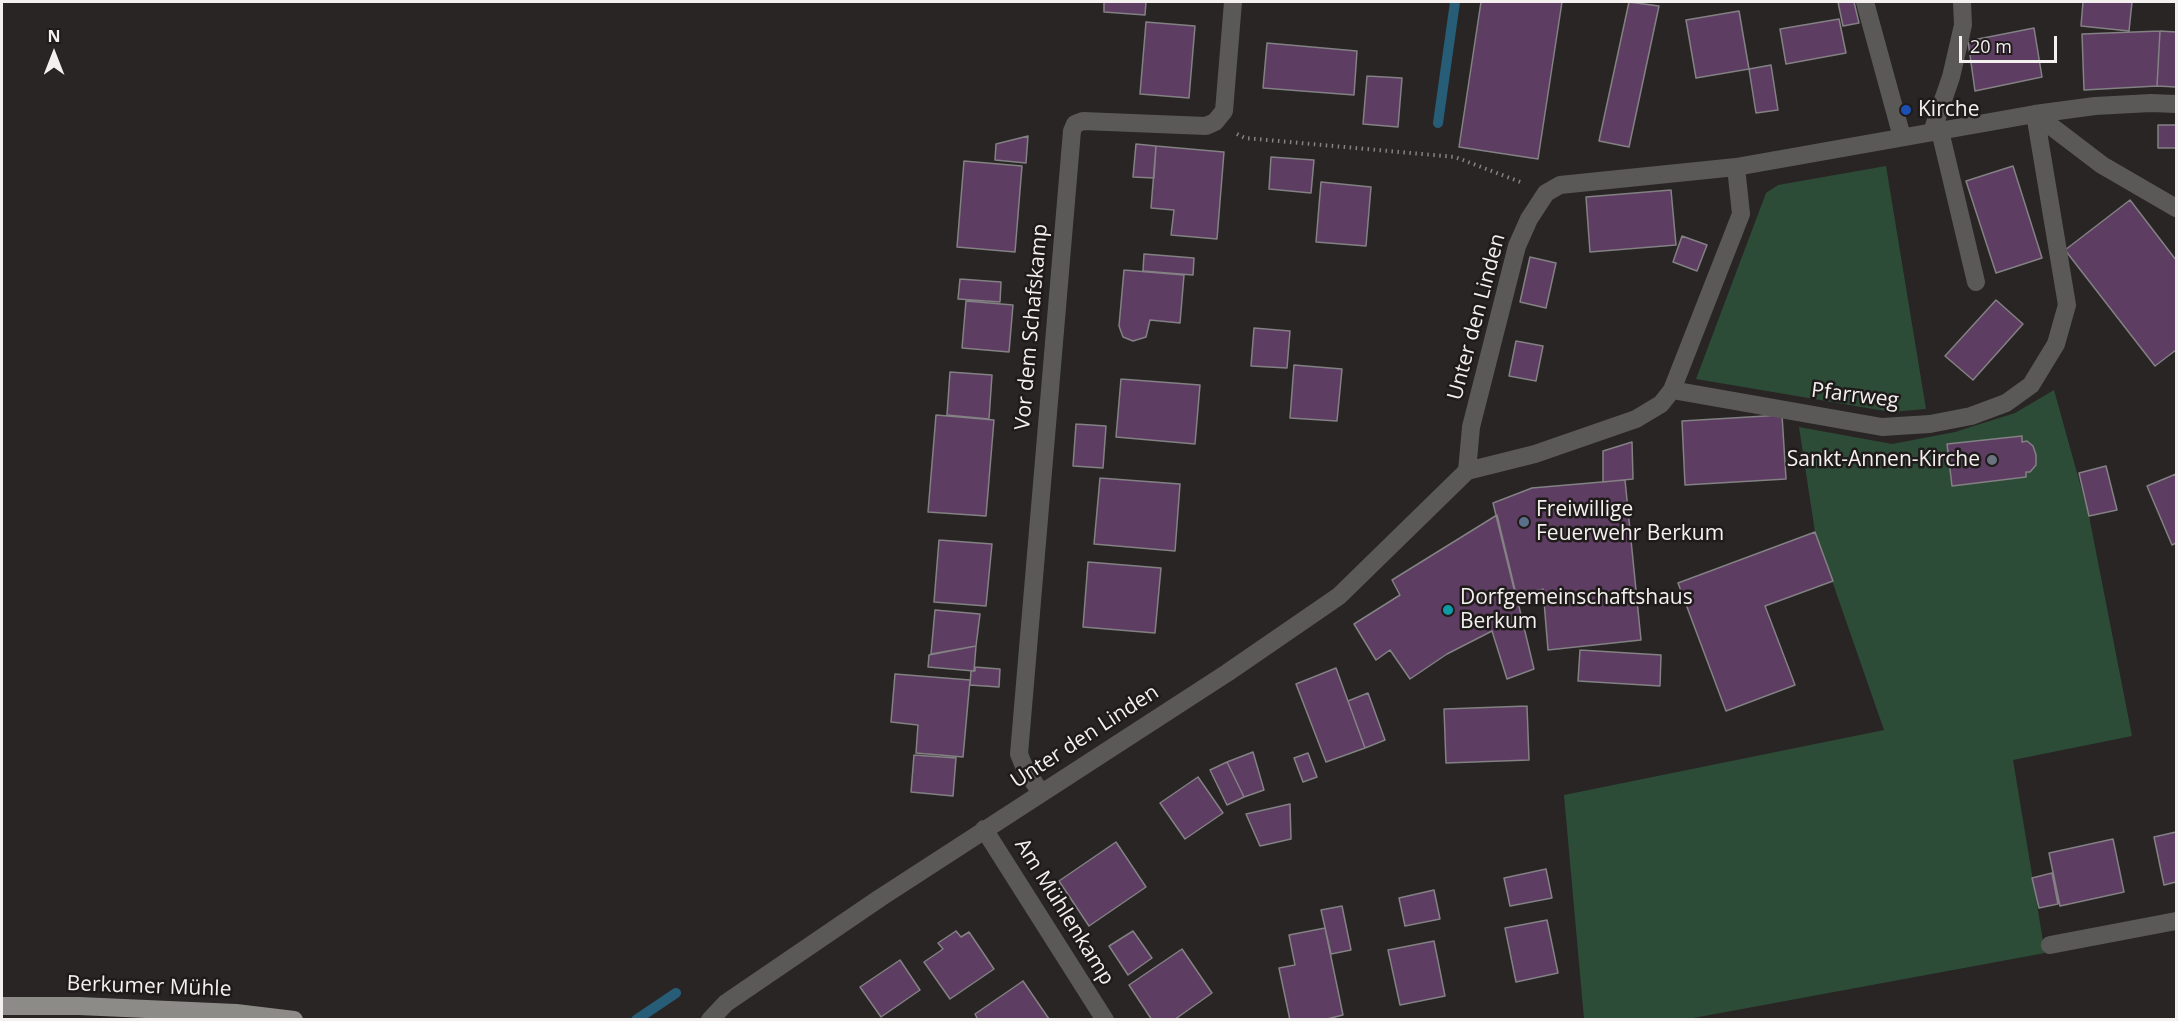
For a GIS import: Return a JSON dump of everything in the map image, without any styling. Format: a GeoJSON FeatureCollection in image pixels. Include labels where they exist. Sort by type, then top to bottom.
{"type":"FeatureCollection","features":[{"type":"Feature","properties":{"kind":"main road","name":"Berkumer Mühle"},"geometry":{"type":"LineString","coordinates":[[2,1006],[79,1006],[236,1013],[294,1020]]}},
{"type":"Feature","properties":{"kind":"street"},"geometry":{"type":"LineString","coordinates":[[1215,122],[1224,111],[1233,2]]}},
{"type":"Feature","properties":{"kind":"street"},"geometry":{"type":"LineString","coordinates":[[1864,2],[1902,137]]}},
{"type":"Feature","properties":{"kind":"street"},"geometry":{"type":"LineString","coordinates":[[1962,2],[1963,25],[1936,132],[1976,282]]}},
{"type":"Feature","properties":{"kind":"street"},"geometry":{"type":"LineString","coordinates":[[1546,193],[1560,185],[1736,167],[2035,114],[2095,106],[2176,104]]}},
{"type":"Feature","properties":{"kind":"street"},"geometry":{"type":"LineString","coordinates":[[2035,114],[2102,165],[2176,208]]}},
{"type":"Feature","properties":{"kind":"street","name":"Pfarrweg"},"geometry":{"type":"LineString","coordinates":[[1672,390],[1882,427],[1930,424],[1971,416],[2006,403],[2031,385],[2056,344],[2067,304],[2035,114]]}},
{"type":"Feature","properties":{"kind":"street","name":"Vor dem Schafskamp"},"geometry":{"type":"LineString","coordinates":[[1041,793],[1025,769],[1019,754],[1072,131],[1075,124],[1083,121],[1206,126],[1215,122]]}},
{"type":"Feature","properties":{"kind":"street"},"geometry":{"type":"LineString","coordinates":[[1467,471],[1535,454],[1636,419],[1661,404],[1672,390],[1741,214],[1736,167]]}},
{"type":"Feature","properties":{"kind":"street","name":"Unter den Linden"},"geometry":{"type":"LineString","coordinates":[[710,1020],[726,1003],[879,898],[1227,673],[1339,596],[1467,471],[1471,427],[1517,246],[1529,219],[1546,193]]}},
{"type":"Feature","properties":{"kind":"street","name":"Am Mühlenkamp"},"geometry":{"type":"LineString","coordinates":[[984,830],[1105,1020]]}},
{"type":"Feature","properties":{"kind":"street"},"geometry":{"type":"LineString","coordinates":[[2050,945],[2176,921]]}},
{"type":"Feature","properties":{"kind":"path"},"geometry":{"type":"LineString","coordinates":[[1215,122],[1245,138],[1455,157],[1546,193]]}},
{"type":"Feature","properties":{"kind":"green space"},"geometry":{"type":"Polygon","coordinates":[[[1886,166],[1926,409],[1891,412],[1696,379],[1766,193],[1778,185],[1886,166]]]}},
{"type":"Feature","properties":{"kind":"green space"},"geometry":{"type":"Polygon","coordinates":[[[2054,390],[2089,516],[2132,736],[2013,760],[2045,953],[1688,1019],[1584,1019],[1564,795],[1884,730],[1815,532],[1799,427],[1892,444],[1955,432],[2015,413],[2054,390]]]}},
{"type":"Feature","properties":{"kind":"building"},"geometry":{"type":"Polygon","coordinates":[[[1104,2],[1146,2],[1145,15],[1104,12],[1104,2]]]}},
{"type":"Feature","properties":{"kind":"building"},"geometry":{"type":"Polygon","coordinates":[[[1481,2],[1562,2],[1538,159],[1459,147],[1481,2]]]}},
{"type":"Feature","properties":{"kind":"building"},"geometry":{"type":"Polygon","coordinates":[[[1629,2],[1659,6],[1629,147],[1599,141],[1629,2]]]}},
{"type":"Feature","properties":{"kind":"building"},"geometry":{"type":"Polygon","coordinates":[[[1838,2],[1854,2],[1859,23],[1843,26],[1838,2]]]}},
{"type":"Feature","properties":{"kind":"building"},"geometry":{"type":"Polygon","coordinates":[[[2083,2],[2132,2],[2129,31],[2081,26],[2083,2]]]}},
{"type":"Feature","properties":{"kind":"building"},"geometry":{"type":"Polygon","coordinates":[[[1739,11],[1749,69],[1696,78],[1686,20],[1739,11]]]}},
{"type":"Feature","properties":{"kind":"building"},"geometry":{"type":"Polygon","coordinates":[[[1839,19],[1846,53],[1786,64],[1780,29],[1839,19]]]}},
{"type":"Feature","properties":{"kind":"building"},"geometry":{"type":"Polygon","coordinates":[[[1146,22],[1195,26],[1189,98],[1140,94],[1146,22]]]}},
{"type":"Feature","properties":{"kind":"building"},"geometry":{"type":"Polygon","coordinates":[[[2034,28],[2042,77],[1975,91],[1968,41],[2034,28]]]}},
{"type":"Feature","properties":{"kind":"building"},"geometry":{"type":"Polygon","coordinates":[[[2160,31],[2176,32],[2176,87],[2157,86],[2160,31]]]}},
{"type":"Feature","properties":{"kind":"building"},"geometry":{"type":"Polygon","coordinates":[[[2160,31],[2157,86],[2084,90],[2082,34],[2160,31]]]}},
{"type":"Feature","properties":{"kind":"building"},"geometry":{"type":"Polygon","coordinates":[[[1267,43],[1357,51],[1354,95],[1263,88],[1267,43]]]}},
{"type":"Feature","properties":{"kind":"building"},"geometry":{"type":"Polygon","coordinates":[[[1771,65],[1778,110],[1756,113],[1749,69],[1771,65]]]}},
{"type":"Feature","properties":{"kind":"building"},"geometry":{"type":"Polygon","coordinates":[[[1367,76],[1402,78],[1398,127],[1363,124],[1367,76]]]}},
{"type":"Feature","properties":{"kind":"building"},"geometry":{"type":"Polygon","coordinates":[[[2158,125],[2176,125],[2176,148],[2158,148],[2158,125]]]}},
{"type":"Feature","properties":{"kind":"building"},"geometry":{"type":"Polygon","coordinates":[[[1028,136],[1026,163],[995,160],[996,144],[1028,136]]]}},
{"type":"Feature","properties":{"kind":"building"},"geometry":{"type":"Polygon","coordinates":[[[1136,144],[1156,146],[1154,178],[1133,177],[1136,144]]]}},
{"type":"Feature","properties":{"kind":"building"},"geometry":{"type":"Polygon","coordinates":[[[1156,146],[1224,152],[1217,239],[1171,235],[1174,210],[1151,208],[1156,146]]]}},
{"type":"Feature","properties":{"kind":"building"},"geometry":{"type":"Polygon","coordinates":[[[1271,157],[1314,160],[1311,193],[1269,189],[1271,157]]]}},
{"type":"Feature","properties":{"kind":"building"},"geometry":{"type":"Polygon","coordinates":[[[964,161],[1022,166],[1015,252],[957,247],[964,161]]]}},
{"type":"Feature","properties":{"kind":"building"},"geometry":{"type":"Polygon","coordinates":[[[2013,166],[2042,258],[1996,273],[1966,181],[2013,166]]]}},
{"type":"Feature","properties":{"kind":"building"},"geometry":{"type":"Polygon","coordinates":[[[1321,182],[1371,187],[1366,246],[1316,242],[1321,182]]]}},
{"type":"Feature","properties":{"kind":"building"},"geometry":{"type":"Polygon","coordinates":[[[1671,190],[1676,245],[1590,252],[1586,197],[1671,190]]]}},
{"type":"Feature","properties":{"kind":"building"},"geometry":{"type":"Polygon","coordinates":[[[2130,200],[2176,260],[2176,350],[2155,366],[2065,250],[2130,200]]]}},
{"type":"Feature","properties":{"kind":"building"},"geometry":{"type":"Polygon","coordinates":[[[1682,236],[1707,245],[1697,271],[1673,262],[1682,236]]]}},
{"type":"Feature","properties":{"kind":"building"},"geometry":{"type":"Polygon","coordinates":[[[1144,254],[1194,258],[1193,275],[1143,271],[1144,254]]]}},
{"type":"Feature","properties":{"kind":"building"},"geometry":{"type":"Polygon","coordinates":[[[1530,257],[1556,263],[1546,308],[1520,302],[1530,257]]]}},
{"type":"Feature","properties":{"kind":"building"},"geometry":{"type":"Polygon","coordinates":[[[1124,270],[1184,275],[1180,323],[1150,320],[1146,337],[1133,341],[1123,337],[1119,326],[1124,270]]]}},
{"type":"Feature","properties":{"kind":"building"},"geometry":{"type":"Polygon","coordinates":[[[960,279],[1001,282],[1000,302],[958,299],[960,279]]]}},
{"type":"Feature","properties":{"kind":"building"},"geometry":{"type":"Polygon","coordinates":[[[1996,300],[2023,324],[1973,380],[1945,356],[1996,300]]]}},
{"type":"Feature","properties":{"kind":"building"},"geometry":{"type":"Polygon","coordinates":[[[966,301],[1013,305],[1009,352],[962,348],[966,301]]]}},
{"type":"Feature","properties":{"kind":"building"},"geometry":{"type":"Polygon","coordinates":[[[1254,328],[1290,331],[1287,368],[1251,366],[1254,328]]]}},
{"type":"Feature","properties":{"kind":"building"},"geometry":{"type":"Polygon","coordinates":[[[1516,341],[1543,346],[1536,381],[1509,376],[1516,341]]]}},
{"type":"Feature","properties":{"kind":"building"},"geometry":{"type":"Polygon","coordinates":[[[1294,365],[1342,369],[1337,421],[1290,418],[1294,365]]]}},
{"type":"Feature","properties":{"kind":"building"},"geometry":{"type":"Polygon","coordinates":[[[950,372],[992,375],[989,419],[947,415],[950,372]]]}},
{"type":"Feature","properties":{"kind":"building"},"geometry":{"type":"Polygon","coordinates":[[[1121,379],[1200,385],[1195,444],[1116,437],[1121,379]]]}},
{"type":"Feature","properties":{"kind":"building"},"geometry":{"type":"Polygon","coordinates":[[[936,415],[994,420],[986,516],[928,512],[936,415]]]}},
{"type":"Feature","properties":{"kind":"building"},"geometry":{"type":"Polygon","coordinates":[[[1782,415],[1786,479],[1685,485],[1682,421],[1782,415]]]}},
{"type":"Feature","properties":{"kind":"building"},"geometry":{"type":"Polygon","coordinates":[[[1076,424],[1106,426],[1103,468],[1073,466],[1076,424]]]}},
{"type":"Feature","properties":{"kind":"building","name":"Sankt-Annen-Kirche"},"geometry":{"type":"Polygon","coordinates":[[[2022,436],[2022,442],[2027,441],[2033,446],[2036,455],[2036,465],[2030,472],[2026,472],[2026,477],[1952,486],[1947,444],[2022,436]]]}},
{"type":"Feature","properties":{"kind":"building"},"geometry":{"type":"Polygon","coordinates":[[[1632,442],[1633,479],[1603,482],[1603,451],[1632,442]]]}},
{"type":"Feature","properties":{"kind":"building"},"geometry":{"type":"Polygon","coordinates":[[[2106,466],[2117,510],[2089,516],[2079,473],[2106,466]]]}},
{"type":"Feature","properties":{"kind":"building"},"geometry":{"type":"Polygon","coordinates":[[[2176,474],[2176,543],[2172,545],[2147,486],[2176,474]]]}},
{"type":"Feature","properties":{"kind":"building"},"geometry":{"type":"Polygon","coordinates":[[[1100,478],[1180,484],[1175,551],[1094,544],[1100,478]]]}},
{"type":"Feature","properties":{"kind":"building"},"geometry":{"type":"Polygon","coordinates":[[[1625,480],[1641,640],[1548,650],[1543,589],[1516,597],[1493,503],[1532,488],[1625,480]]]}},
{"type":"Feature","properties":{"kind":"building","name":"Dorfgemeinschaftshaus Berkum"},"geometry":{"type":"Polygon","coordinates":[[[1497,515],[1534,669],[1507,679],[1492,631],[1447,654],[1410,679],[1390,650],[1376,660],[1354,624],[1400,595],[1392,580],[1497,515]]]}},
{"type":"Feature","properties":{"kind":"building"},"geometry":{"type":"Polygon","coordinates":[[[1815,532],[1833,581],[1765,606],[1795,685],[1726,711],[1678,583],[1815,532]]]}},
{"type":"Feature","properties":{"kind":"building"},"geometry":{"type":"Polygon","coordinates":[[[939,540],[992,544],[986,606],[934,602],[939,540]]]}},
{"type":"Feature","properties":{"kind":"building"},"geometry":{"type":"Polygon","coordinates":[[[1088,562],[1161,568],[1155,633],[1083,627],[1088,562]]]}},
{"type":"Feature","properties":{"kind":"building"},"geometry":{"type":"Polygon","coordinates":[[[935,610],[980,614],[976,646],[931,654],[935,610]]]}},
{"type":"Feature","properties":{"kind":"building"},"geometry":{"type":"Polygon","coordinates":[[[976,646],[974,671],[928,667],[929,655],[976,646]]]}},
{"type":"Feature","properties":{"kind":"building"},"geometry":{"type":"Polygon","coordinates":[[[1580,650],[1661,655],[1660,686],[1578,681],[1580,650]]]}},
{"type":"Feature","properties":{"kind":"building"},"geometry":{"type":"Polygon","coordinates":[[[975,667],[1000,669],[999,687],[970,685],[971,671],[975,671],[975,667]]]}},
{"type":"Feature","properties":{"kind":"building"},"geometry":{"type":"Polygon","coordinates":[[[1336,668],[1365,748],[1326,762],[1296,684],[1336,668]]]}},
{"type":"Feature","properties":{"kind":"building"},"geometry":{"type":"Polygon","coordinates":[[[895,674],[970,680],[963,757],[916,753],[918,725],[891,722],[895,674]]]}},
{"type":"Feature","properties":{"kind":"building"},"geometry":{"type":"Polygon","coordinates":[[[1368,693],[1385,740],[1365,748],[1348,701],[1368,693]]]}},
{"type":"Feature","properties":{"kind":"building"},"geometry":{"type":"Polygon","coordinates":[[[1527,706],[1529,760],[1446,763],[1444,709],[1527,706]]]}},
{"type":"Feature","properties":{"kind":"building"},"geometry":{"type":"Polygon","coordinates":[[[1253,752],[1264,790],[1244,797],[1227,762],[1253,752]]]}},
{"type":"Feature","properties":{"kind":"building"},"geometry":{"type":"Polygon","coordinates":[[[1308,753],[1317,777],[1303,782],[1294,758],[1308,753]]]}},
{"type":"Feature","properties":{"kind":"building"},"geometry":{"type":"Polygon","coordinates":[[[914,755],[956,758],[953,796],[911,792],[914,755]]]}},
{"type":"Feature","properties":{"kind":"building"},"geometry":{"type":"Polygon","coordinates":[[[1227,762],[1244,797],[1227,805],[1210,770],[1227,762]]]}},
{"type":"Feature","properties":{"kind":"building"},"geometry":{"type":"Polygon","coordinates":[[[1198,777],[1223,813],[1185,839],[1160,803],[1198,777]]]}},
{"type":"Feature","properties":{"kind":"building"},"geometry":{"type":"Polygon","coordinates":[[[1290,804],[1291,839],[1260,846],[1246,814],[1290,804]]]}},
{"type":"Feature","properties":{"kind":"building"},"geometry":{"type":"Polygon","coordinates":[[[2176,832],[2176,882],[2164,885],[2154,837],[2176,832]]]}},
{"type":"Feature","properties":{"kind":"building"},"geometry":{"type":"Polygon","coordinates":[[[2113,839],[2124,892],[2060,906],[2049,853],[2113,839]]]}},
{"type":"Feature","properties":{"kind":"building"},"geometry":{"type":"Polygon","coordinates":[[[1116,842],[1146,887],[1089,926],[1059,881],[1116,842]]]}},
{"type":"Feature","properties":{"kind":"building"},"geometry":{"type":"Polygon","coordinates":[[[1546,869],[1552,898],[1510,906],[1504,878],[1546,869]]]}},
{"type":"Feature","properties":{"kind":"building"},"geometry":{"type":"Polygon","coordinates":[[[2052,873],[2058,904],[2039,908],[2032,878],[2052,873]]]}},
{"type":"Feature","properties":{"kind":"building"},"geometry":{"type":"Polygon","coordinates":[[[1434,890],[1440,919],[1405,926],[1399,898],[1434,890]]]}},
{"type":"Feature","properties":{"kind":"building"},"geometry":{"type":"Polygon","coordinates":[[[1342,906],[1351,950],[1331,954],[1321,910],[1342,906]]]}},
{"type":"Feature","properties":{"kind":"building"},"geometry":{"type":"Polygon","coordinates":[[[1547,920],[1558,973],[1516,982],[1505,928],[1547,920]]]}},
{"type":"Feature","properties":{"kind":"building"},"geometry":{"type":"Polygon","coordinates":[[[1325,928],[1343,1015],[1323,1020],[1290,1020],[1279,968],[1295,965],[1289,935],[1325,928]]]}},
{"type":"Feature","properties":{"kind":"building"},"geometry":{"type":"Polygon","coordinates":[[[956,931],[961,937],[969,932],[994,969],[950,999],[924,962],[943,949],[938,943],[956,931]]]}},
{"type":"Feature","properties":{"kind":"building"},"geometry":{"type":"Polygon","coordinates":[[[1133,931],[1152,958],[1128,975],[1109,946],[1133,931]]]}},
{"type":"Feature","properties":{"kind":"building"},"geometry":{"type":"Polygon","coordinates":[[[1434,941],[1445,996],[1400,1005],[1388,950],[1434,941]]]}},
{"type":"Feature","properties":{"kind":"building"},"geometry":{"type":"Polygon","coordinates":[[[1182,949],[1212,993],[1174,1020],[1152,1020],[1129,985],[1182,949]]]}},
{"type":"Feature","properties":{"kind":"building"},"geometry":{"type":"Polygon","coordinates":[[[900,960],[920,990],[881,1017],[860,987],[900,960]]]}},
{"type":"Feature","properties":{"kind":"building"},"geometry":{"type":"Polygon","coordinates":[[[1023,981],[1049,1019],[978,1020],[975,1014],[1023,981]]]}},
{"type":"Feature","properties":{"kind":"waterway"},"geometry":{"type":"LineString","coordinates":[[1438,123],[1455,2]]}},
{"type":"Feature","properties":{"kind":"waterway"},"geometry":{"type":"LineString","coordinates":[[636,1020],[676,993]]}},
{"type":"Feature","properties":{"kind":"place","name":"Kirche"},"geometry":{"type":"Point","coordinates":[1906,110]}},
{"type":"Feature","properties":{"kind":"place","name":"Sankt-Annen-Kirche"},"geometry":{"type":"Point","coordinates":[1992,460]}},
{"type":"Feature","properties":{"kind":"place","name":"Freiwillige Feuerwehr Berkum"},"geometry":{"type":"Point","coordinates":[1524,522]}},
{"type":"Feature","properties":{"kind":"place","name":"Dorfgemeinschaftshaus Berkum"},"geometry":{"type":"Point","coordinates":[1448,610]}}]}
